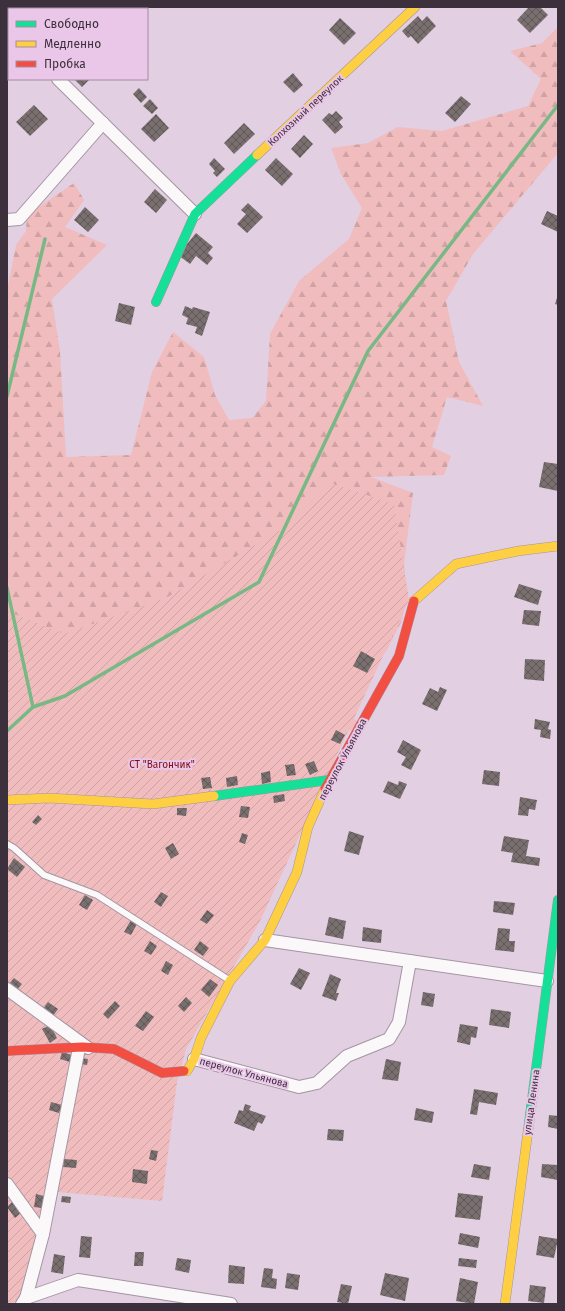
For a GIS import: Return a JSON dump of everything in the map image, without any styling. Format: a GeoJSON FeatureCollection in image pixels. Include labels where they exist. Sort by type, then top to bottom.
{"type":"FeatureCollection","features":[{"type":"Feature","properties":{"kind":"street","name":"Колхозный переулок"},"geometry":{"type":"LineString","coordinates":[[156,302],[195,214],[415,7]]}},
{"type":"Feature","properties":{"kind":"street"},"geometry":{"type":"LineString","coordinates":[[59,80],[195,214]]}},
{"type":"Feature","properties":{"kind":"street"},"geometry":{"type":"LineString","coordinates":[[7,220],[18,219],[103,123]]}},
{"type":"Feature","properties":{"kind":"street","name":"переулок Ульянова"},"geometry":{"type":"LineString","coordinates":[[410,961],[399,1022],[389,1039],[347,1056],[317,1083],[299,1087],[194,1059],[201,1038],[230,981],[265,940],[297,872],[308,827],[329,780],[399,656],[414,599],[456,564],[518,551],[558,546]]}},
{"type":"Feature","properties":{"kind":"street"},"geometry":{"type":"LineString","coordinates":[[7,800],[49,798],[153,804],[329,780]]}},
{"type":"Feature","properties":{"kind":"street","name":"улица Ленина"},"geometry":{"type":"LineString","coordinates":[[505,1304],[549,985],[558,900]]}},
{"type":"Feature","properties":{"kind":"street"},"geometry":{"type":"LineString","coordinates":[[265,940],[410,961],[549,985]]}},
{"type":"Feature","properties":{"kind":"street"},"geometry":{"type":"LineString","coordinates":[[7,989],[84,1048]]}},
{"type":"Feature","properties":{"kind":"street"},"geometry":{"type":"LineString","coordinates":[[7,1052],[84,1048],[114,1050],[162,1072],[187,1070],[194,1059]]}},
{"type":"Feature","properties":{"kind":"street"},"geometry":{"type":"LineString","coordinates":[[24,1301],[43,1234],[84,1048]]}},
{"type":"Feature","properties":{"kind":"street"},"geometry":{"type":"LineString","coordinates":[[7,1184],[43,1234]]}},
{"type":"Feature","properties":{"kind":"street"},"geometry":{"type":"LineString","coordinates":[[24,1301],[78,1280],[231,1304]]}},
{"type":"Feature","properties":{"kind":"lane"},"geometry":{"type":"LineString","coordinates":[[7,844],[14,848],[44,875],[97,894],[230,981]]}},
{"type":"Feature","properties":{"kind":"path"},"geometry":{"type":"LineString","coordinates":[[332,85],[353,97],[397,114],[419,116],[440,110]]}},
{"type":"Feature","properties":{"kind":"green space"},"geometry":{"type":"Polygon","coordinates":[[[558,27],[558,153],[473,254],[446,301],[459,362],[483,406],[447,397],[432,447],[451,456],[444,475],[371,477],[413,493],[404,564],[407,595],[402,620],[386,652],[348,665],[298,688],[358,721],[353,730],[7,796],[7,291],[16,245],[26,231],[27,215],[74,183],[84,200],[65,227],[107,245],[52,299],[60,352],[66,457],[131,455],[152,372],[173,332],[204,357],[215,395],[229,420],[252,418],[266,401],[270,334],[299,281],[349,239],[362,208],[341,174],[331,148],[368,143],[398,127],[442,131],[528,106],[541,79],[510,51],[542,43],[558,27]]]}},
{"type":"Feature","properties":{"kind":"green space","name":"СТ \"Вагончик\""},"geometry":{"type":"Polygon","coordinates":[[[331,483],[394,504],[409,600],[259,923],[186,1049],[177,1082],[162,1201],[46,1191],[22,1295],[12,1304],[7,1304],[7,611],[64,634],[166,598],[284,528],[331,483]]]}},
{"type":"Feature","properties":{"kind":"building"},"geometry":{"type":"Polygon","coordinates":[[[529,7],[540,7],[548,15],[530,33],[517,20],[529,7]]]}},
{"type":"Feature","properties":{"kind":"building"},"geometry":{"type":"Polygon","coordinates":[[[418,16],[422,21],[427,16],[436,26],[418,44],[411,36],[408,38],[402,31],[418,16]]]}},
{"type":"Feature","properties":{"kind":"building"},"geometry":{"type":"Polygon","coordinates":[[[340,18],[356,33],[344,45],[329,30],[340,18]]]}},
{"type":"Feature","properties":{"kind":"building"},"geometry":{"type":"Polygon","coordinates":[[[293,73],[303,85],[294,93],[283,82],[293,73]]]}},
{"type":"Feature","properties":{"kind":"building"},"geometry":{"type":"Polygon","coordinates":[[[75,80],[89,80],[82,87],[75,80]]]}},
{"type":"Feature","properties":{"kind":"building"},"geometry":{"type":"Polygon","coordinates":[[[139,88],[147,97],[141,103],[133,94],[139,88]]]}},
{"type":"Feature","properties":{"kind":"building"},"geometry":{"type":"Polygon","coordinates":[[[461,96],[471,104],[455,122],[445,113],[461,96]]]}},
{"type":"Feature","properties":{"kind":"building"},"geometry":{"type":"Polygon","coordinates":[[[150,99],[158,108],[152,114],[143,106],[150,99]]]}},
{"type":"Feature","properties":{"kind":"building"},"geometry":{"type":"Polygon","coordinates":[[[34,105],[48,119],[30,136],[16,122],[34,105]]]}},
{"type":"Feature","properties":{"kind":"building"},"geometry":{"type":"Polygon","coordinates":[[[336,111],[343,118],[339,122],[343,127],[335,134],[322,120],[329,113],[332,115],[336,111]]]}},
{"type":"Feature","properties":{"kind":"building"},"geometry":{"type":"Polygon","coordinates":[[[156,114],[169,128],[154,142],[141,129],[156,114]]]}},
{"type":"Feature","properties":{"kind":"building"},"geometry":{"type":"Polygon","coordinates":[[[244,123],[255,134],[234,154],[224,143],[244,123]]]}},
{"type":"Feature","properties":{"kind":"building"},"geometry":{"type":"Polygon","coordinates":[[[304,135],[313,144],[300,158],[291,149],[304,135]]]}},
{"type":"Feature","properties":{"kind":"building"},"geometry":{"type":"Polygon","coordinates":[[[214,158],[225,169],[217,177],[213,173],[215,171],[209,164],[214,158]]]}},
{"type":"Feature","properties":{"kind":"building"},"geometry":{"type":"Polygon","coordinates":[[[276,158],[293,174],[282,186],[265,170],[276,158]]]}},
{"type":"Feature","properties":{"kind":"building"},"geometry":{"type":"Polygon","coordinates":[[[155,189],[167,200],[156,213],[144,202],[155,189]]]}},
{"type":"Feature","properties":{"kind":"building"},"geometry":{"type":"Polygon","coordinates":[[[248,203],[263,217],[247,233],[237,224],[246,214],[241,210],[248,203]]]}},
{"type":"Feature","properties":{"kind":"building"},"geometry":{"type":"Polygon","coordinates":[[[85,207],[99,220],[88,232],[74,220],[85,207]]]}},
{"type":"Feature","properties":{"kind":"building"},"geometry":{"type":"Polygon","coordinates":[[[547,211],[558,216],[558,232],[541,224],[547,211]]]}},
{"type":"Feature","properties":{"kind":"building"},"geometry":{"type":"Polygon","coordinates":[[[196,233],[213,247],[208,253],[213,258],[207,265],[196,256],[190,264],[178,255],[196,233]]]}},
{"type":"Feature","properties":{"kind":"building"},"geometry":{"type":"Polygon","coordinates":[[[558,295],[558,305],[555,304],[558,295]]]}},
{"type":"Feature","properties":{"kind":"building"},"geometry":{"type":"Polygon","coordinates":[[[119,303],[135,307],[131,325],[115,321],[119,303]]]}},
{"type":"Feature","properties":{"kind":"building"},"geometry":{"type":"Polygon","coordinates":[[[185,306],[192,309],[193,307],[210,312],[202,336],[195,333],[197,327],[186,324],[188,318],[182,315],[185,306]]]}},
{"type":"Feature","properties":{"kind":"building"},"geometry":{"type":"Polygon","coordinates":[[[544,462],[558,464],[558,491],[539,487],[544,462]]]}},
{"type":"Feature","properties":{"kind":"building"},"geometry":{"type":"Polygon","coordinates":[[[519,584],[542,591],[538,605],[514,597],[519,584]]]}},
{"type":"Feature","properties":{"kind":"building"},"geometry":{"type":"Polygon","coordinates":[[[524,610],[541,611],[539,626],[522,624],[524,610]]]}},
{"type":"Feature","properties":{"kind":"building"},"geometry":{"type":"Polygon","coordinates":[[[361,651],[375,659],[367,673],[353,666],[361,651]]]}},
{"type":"Feature","properties":{"kind":"building"},"geometry":{"type":"Polygon","coordinates":[[[525,659],[545,660],[544,681],[524,679],[525,659]]]}},
{"type":"Feature","properties":{"kind":"building"},"geometry":{"type":"Polygon","coordinates":[[[440,687],[447,690],[437,711],[422,704],[430,688],[438,692],[440,687]]]}},
{"type":"Feature","properties":{"kind":"building"},"geometry":{"type":"Polygon","coordinates":[[[535,719],[550,722],[548,729],[551,730],[550,739],[540,737],[541,730],[534,729],[535,719]]]}},
{"type":"Feature","properties":{"kind":"building"},"geometry":{"type":"Polygon","coordinates":[[[336,730],[345,735],[340,744],[331,740],[336,730]]]}},
{"type":"Feature","properties":{"kind":"building"},"geometry":{"type":"Polygon","coordinates":[[[403,740],[421,750],[411,770],[401,765],[406,757],[397,752],[403,740]]]}},
{"type":"Feature","properties":{"kind":"building"},"geometry":{"type":"Polygon","coordinates":[[[314,761],[318,771],[310,775],[305,764],[314,761]]]}},
{"type":"Feature","properties":{"kind":"building"},"geometry":{"type":"Polygon","coordinates":[[[294,764],[296,775],[287,776],[285,765],[294,764]]]}},
{"type":"Feature","properties":{"kind":"building"},"geometry":{"type":"Polygon","coordinates":[[[484,770],[500,772],[499,786],[482,784],[484,770]]]}},
{"type":"Feature","properties":{"kind":"building"},"geometry":{"type":"Polygon","coordinates":[[[270,771],[271,782],[262,784],[261,773],[270,771]]]}},
{"type":"Feature","properties":{"kind":"building"},"geometry":{"type":"Polygon","coordinates":[[[237,776],[238,785],[227,787],[226,778],[237,776]]]}},
{"type":"Feature","properties":{"kind":"building"},"geometry":{"type":"Polygon","coordinates":[[[210,777],[212,788],[203,789],[201,778],[210,777]]]}},
{"type":"Feature","properties":{"kind":"building"},"geometry":{"type":"Polygon","coordinates":[[[388,781],[398,785],[399,781],[407,784],[400,799],[383,792],[388,781]]]}},
{"type":"Feature","properties":{"kind":"building"},"geometry":{"type":"Polygon","coordinates":[[[284,794],[285,801],[274,803],[273,796],[284,794]]]}},
{"type":"Feature","properties":{"kind":"building"},"geometry":{"type":"Polygon","coordinates":[[[520,797],[537,800],[535,810],[529,809],[528,816],[518,815],[520,797]]]}},
{"type":"Feature","properties":{"kind":"building"},"geometry":{"type":"Polygon","coordinates":[[[241,806],[250,807],[248,818],[239,817],[241,806]]]}},
{"type":"Feature","properties":{"kind":"building"},"geometry":{"type":"Polygon","coordinates":[[[177,808],[187,808],[186,816],[177,815],[177,808]]]}},
{"type":"Feature","properties":{"kind":"building"},"geometry":{"type":"Polygon","coordinates":[[[38,815],[42,819],[36,825],[32,822],[38,815]]]}},
{"type":"Feature","properties":{"kind":"building"},"geometry":{"type":"Polygon","coordinates":[[[349,831],[364,836],[359,855],[344,851],[349,831]]]}},
{"type":"Feature","properties":{"kind":"building"},"geometry":{"type":"Polygon","coordinates":[[[242,833],[248,835],[245,844],[239,842],[242,833]]]}},
{"type":"Feature","properties":{"kind":"building"},"geometry":{"type":"Polygon","coordinates":[[[504,836],[529,840],[526,856],[540,858],[539,866],[511,862],[513,853],[501,851],[504,836]]]}},
{"type":"Feature","properties":{"kind":"building"},"geometry":{"type":"Polygon","coordinates":[[[173,843],[179,854],[171,859],[165,848],[173,843]]]}},
{"type":"Feature","properties":{"kind":"building"},"geometry":{"type":"Polygon","coordinates":[[[14,858],[25,867],[17,877],[7,869],[14,858]]]}},
{"type":"Feature","properties":{"kind":"building"},"geometry":{"type":"Polygon","coordinates":[[[161,892],[168,896],[161,907],[154,902],[161,892]]]}},
{"type":"Feature","properties":{"kind":"building"},"geometry":{"type":"Polygon","coordinates":[[[85,895],[93,900],[87,910],[79,905],[85,895]]]}},
{"type":"Feature","properties":{"kind":"building"},"geometry":{"type":"Polygon","coordinates":[[[494,901],[515,903],[513,915],[493,912],[494,901]]]}},
{"type":"Feature","properties":{"kind":"building"},"geometry":{"type":"Polygon","coordinates":[[[207,910],[214,915],[207,924],[200,920],[207,910]]]}},
{"type":"Feature","properties":{"kind":"building"},"geometry":{"type":"Polygon","coordinates":[[[329,917],[346,921],[343,939],[325,935],[329,917]]]}},
{"type":"Feature","properties":{"kind":"building"},"geometry":{"type":"Polygon","coordinates":[[[131,920],[137,924],[131,935],[124,932],[131,920]]]}},
{"type":"Feature","properties":{"kind":"building"},"geometry":{"type":"Polygon","coordinates":[[[363,927],[382,930],[381,943],[362,941],[363,927]]]}},
{"type":"Feature","properties":{"kind":"building"},"geometry":{"type":"Polygon","coordinates":[[[498,928],[510,929],[509,941],[515,941],[514,952],[495,950],[498,928]]]}},
{"type":"Feature","properties":{"kind":"building"},"geometry":{"type":"Polygon","coordinates":[[[150,941],[157,946],[151,955],[144,951],[150,941]]]}},
{"type":"Feature","properties":{"kind":"building"},"geometry":{"type":"Polygon","coordinates":[[[200,941],[209,948],[203,956],[194,950],[200,941]]]}},
{"type":"Feature","properties":{"kind":"building"},"geometry":{"type":"Polygon","coordinates":[[[166,961],[173,965],[168,975],[161,971],[166,961]]]}},
{"type":"Feature","properties":{"kind":"building"},"geometry":{"type":"Polygon","coordinates":[[[299,968],[310,973],[301,990],[290,984],[299,968]]]}},
{"type":"Feature","properties":{"kind":"building"},"geometry":{"type":"Polygon","coordinates":[[[330,974],[341,979],[336,993],[339,993],[336,1001],[322,996],[330,974]]]}},
{"type":"Feature","properties":{"kind":"building"},"geometry":{"type":"Polygon","coordinates":[[[14,978],[22,984],[17,990],[9,984],[14,978]]]}},
{"type":"Feature","properties":{"kind":"building"},"geometry":{"type":"Polygon","coordinates":[[[210,979],[218,985],[209,997],[201,990],[210,979]]]}},
{"type":"Feature","properties":{"kind":"building"},"geometry":{"type":"Polygon","coordinates":[[[423,992],[435,994],[433,1007],[421,1005],[423,992]]]}},
{"type":"Feature","properties":{"kind":"building"},"geometry":{"type":"Polygon","coordinates":[[[186,997],[192,1003],[184,1012],[178,1006],[186,997]]]}},
{"type":"Feature","properties":{"kind":"building"},"geometry":{"type":"Polygon","coordinates":[[[115,1001],[120,1006],[108,1019],[103,1014],[115,1001]]]}},
{"type":"Feature","properties":{"kind":"building"},"geometry":{"type":"Polygon","coordinates":[[[48,1002],[58,1009],[53,1016],[43,1009],[48,1002]]]}},
{"type":"Feature","properties":{"kind":"building"},"geometry":{"type":"Polygon","coordinates":[[[491,1009],[511,1012],[509,1028],[489,1025],[491,1009]]]}},
{"type":"Feature","properties":{"kind":"building"},"geometry":{"type":"Polygon","coordinates":[[[146,1011],[154,1017],[143,1031],[135,1026],[146,1011]]]}},
{"type":"Feature","properties":{"kind":"building"},"geometry":{"type":"Polygon","coordinates":[[[460,1024],[478,1027],[476,1038],[471,1037],[470,1045],[457,1042],[460,1024]]]}},
{"type":"Feature","properties":{"kind":"building"},"geometry":{"type":"Polygon","coordinates":[[[50,1025],[57,1038],[50,1043],[42,1029],[50,1025]]]}},
{"type":"Feature","properties":{"kind":"building"},"geometry":{"type":"Polygon","coordinates":[[[62,1052],[72,1055],[70,1062],[60,1059],[62,1052]]]}},
{"type":"Feature","properties":{"kind":"building"},"geometry":{"type":"Polygon","coordinates":[[[81,1058],[88,1059],[87,1065],[80,1064],[81,1058]]]}},
{"type":"Feature","properties":{"kind":"building"},"geometry":{"type":"Polygon","coordinates":[[[386,1059],[401,1062],[398,1081],[382,1079],[386,1059]]]}},
{"type":"Feature","properties":{"kind":"building"},"geometry":{"type":"Polygon","coordinates":[[[474,1089],[498,1093],[496,1105],[479,1102],[477,1115],[470,1114],[474,1089]]]}},
{"type":"Feature","properties":{"kind":"building"},"geometry":{"type":"Polygon","coordinates":[[[51,1102],[62,1105],[59,1113],[49,1110],[51,1102]]]}},
{"type":"Feature","properties":{"kind":"building"},"geometry":{"type":"Polygon","coordinates":[[[245,1104],[251,1106],[249,1110],[266,1116],[262,1124],[258,1122],[254,1131],[234,1123],[239,1110],[243,1111],[245,1104]]]}},
{"type":"Feature","properties":{"kind":"building"},"geometry":{"type":"Polygon","coordinates":[[[416,1108],[434,1112],[432,1123],[414,1120],[416,1108]]]}},
{"type":"Feature","properties":{"kind":"building"},"geometry":{"type":"Polygon","coordinates":[[[549,1115],[558,1116],[558,1129],[548,1127],[549,1115]]]}},
{"type":"Feature","properties":{"kind":"building"},"geometry":{"type":"Polygon","coordinates":[[[328,1129],[344,1130],[343,1141],[327,1140],[328,1129]]]}},
{"type":"Feature","properties":{"kind":"building"},"geometry":{"type":"Polygon","coordinates":[[[151,1150],[158,1151],[156,1161],[149,1159],[151,1150]]]}},
{"type":"Feature","properties":{"kind":"building"},"geometry":{"type":"Polygon","coordinates":[[[64,1159],[77,1160],[76,1168],[63,1167],[64,1159]]]}},
{"type":"Feature","properties":{"kind":"building"},"geometry":{"type":"Polygon","coordinates":[[[474,1164],[491,1167],[489,1180],[471,1177],[474,1164]]]}},
{"type":"Feature","properties":{"kind":"building"},"geometry":{"type":"Polygon","coordinates":[[[542,1164],[558,1165],[558,1180],[541,1177],[542,1164]]]}},
{"type":"Feature","properties":{"kind":"building"},"geometry":{"type":"Polygon","coordinates":[[[133,1169],[148,1171],[147,1184],[132,1182],[133,1169]]]}},
{"type":"Feature","properties":{"kind":"building"},"geometry":{"type":"Polygon","coordinates":[[[458,1193],[483,1196],[480,1220],[455,1217],[458,1193]]]}},
{"type":"Feature","properties":{"kind":"building"},"geometry":{"type":"Polygon","coordinates":[[[36,1194],[44,1196],[42,1208],[34,1207],[36,1194]]]}},
{"type":"Feature","properties":{"kind":"building"},"geometry":{"type":"Polygon","coordinates":[[[62,1196],[71,1197],[70,1203],[61,1202],[62,1196]]]}},
{"type":"Feature","properties":{"kind":"building"},"geometry":{"type":"Polygon","coordinates":[[[13,1201],[22,1212],[15,1218],[7,1207],[13,1201]]]}},
{"type":"Feature","properties":{"kind":"building"},"geometry":{"type":"Polygon","coordinates":[[[460,1233],[480,1237],[478,1248],[458,1244],[460,1233]]]}},
{"type":"Feature","properties":{"kind":"building"},"geometry":{"type":"Polygon","coordinates":[[[81,1236],[92,1237],[90,1258],[79,1257],[81,1236]]]}},
{"type":"Feature","properties":{"kind":"building"},"geometry":{"type":"Polygon","coordinates":[[[539,1236],[558,1239],[554,1258],[536,1255],[539,1236]]]}},
{"type":"Feature","properties":{"kind":"building"},"geometry":{"type":"Polygon","coordinates":[[[135,1252],[144,1252],[143,1266],[134,1266],[135,1252]]]}},
{"type":"Feature","properties":{"kind":"building"},"geometry":{"type":"Polygon","coordinates":[[[54,1254],[65,1256],[63,1274],[51,1272],[54,1254]]]}},
{"type":"Feature","properties":{"kind":"building"},"geometry":{"type":"Polygon","coordinates":[[[177,1258],[191,1260],[189,1273],[175,1270],[177,1258]]]}},
{"type":"Feature","properties":{"kind":"building"},"geometry":{"type":"Polygon","coordinates":[[[459,1258],[477,1260],[476,1268],[458,1266],[459,1258]]]}},
{"type":"Feature","properties":{"kind":"building"},"geometry":{"type":"Polygon","coordinates":[[[229,1265],[245,1267],[244,1284],[228,1283],[229,1265]]]}},
{"type":"Feature","properties":{"kind":"building"},"geometry":{"type":"Polygon","coordinates":[[[264,1268],[273,1269],[272,1278],[277,1279],[276,1289],[261,1287],[264,1268]]]}},
{"type":"Feature","properties":{"kind":"building"},"geometry":{"type":"Polygon","coordinates":[[[287,1273],[300,1275],[298,1290],[285,1288],[287,1273]]]}},
{"type":"Feature","properties":{"kind":"building"},"geometry":{"type":"Polygon","coordinates":[[[385,1273],[409,1278],[405,1301],[380,1295],[385,1273]]]}},
{"type":"Feature","properties":{"kind":"building"},"geometry":{"type":"Polygon","coordinates":[[[460,1278],[478,1282],[474,1304],[456,1301],[460,1278]]]}},
{"type":"Feature","properties":{"kind":"building"},"geometry":{"type":"Polygon","coordinates":[[[341,1284],[352,1286],[348,1304],[337,1302],[341,1284]]]}},
{"type":"Feature","properties":{"kind":"building"},"geometry":{"type":"Polygon","coordinates":[[[530,1285],[546,1287],[544,1303],[528,1301],[530,1285]]]}},
{"type":"Feature","properties":{"kind":"waterway"},"geometry":{"type":"LineString","coordinates":[[7,731],[33,707],[65,696],[259,582],[368,351],[558,105]]}},
{"type":"Feature","properties":{"kind":"waterway"},"geometry":{"type":"LineString","coordinates":[[7,396],[45,239]]}},
{"type":"Feature","properties":{"kind":"waterway"},"geometry":{"type":"LineString","coordinates":[[7,588],[33,707]]}},
{"type":"Feature","properties":{"kind":"traffic: fast"},"geometry":{"type":"LineString","coordinates":[[156,302],[195,214],[257,155]]}},
{"type":"Feature","properties":{"kind":"traffic: fast"},"geometry":{"type":"LineString","coordinates":[[214,796],[329,780]]}},
{"type":"Feature","properties":{"kind":"traffic: fast"},"geometry":{"type":"LineString","coordinates":[[528,1131],[558,900]]}},
{"type":"Feature","properties":{"kind":"traffic: slow"},"geometry":{"type":"LineString","coordinates":[[257,155],[415,7]]}},
{"type":"Feature","properties":{"kind":"traffic: slow"},"geometry":{"type":"LineString","coordinates":[[414,601],[456,564],[518,551],[558,546]]}},
{"type":"Feature","properties":{"kind":"traffic: slow"},"geometry":{"type":"LineString","coordinates":[[184,1071],[187,1071],[194,1059],[201,1038],[230,981],[265,940],[297,872],[308,827],[325,789]]}},
{"type":"Feature","properties":{"kind":"traffic: slow"},"geometry":{"type":"LineString","coordinates":[[7,800],[49,798],[153,804],[214,796]]}},
{"type":"Feature","properties":{"kind":"traffic: slow"},"geometry":{"type":"LineString","coordinates":[[505,1304],[528,1131]]}},
{"type":"Feature","properties":{"kind":"traffic: jam"},"geometry":{"type":"LineString","coordinates":[[325,789],[399,656],[414,601]]}},
{"type":"Feature","properties":{"kind":"traffic: jam"},"geometry":{"type":"LineString","coordinates":[[7,1051],[82,1047],[114,1049],[162,1073],[184,1071]]}}]}
